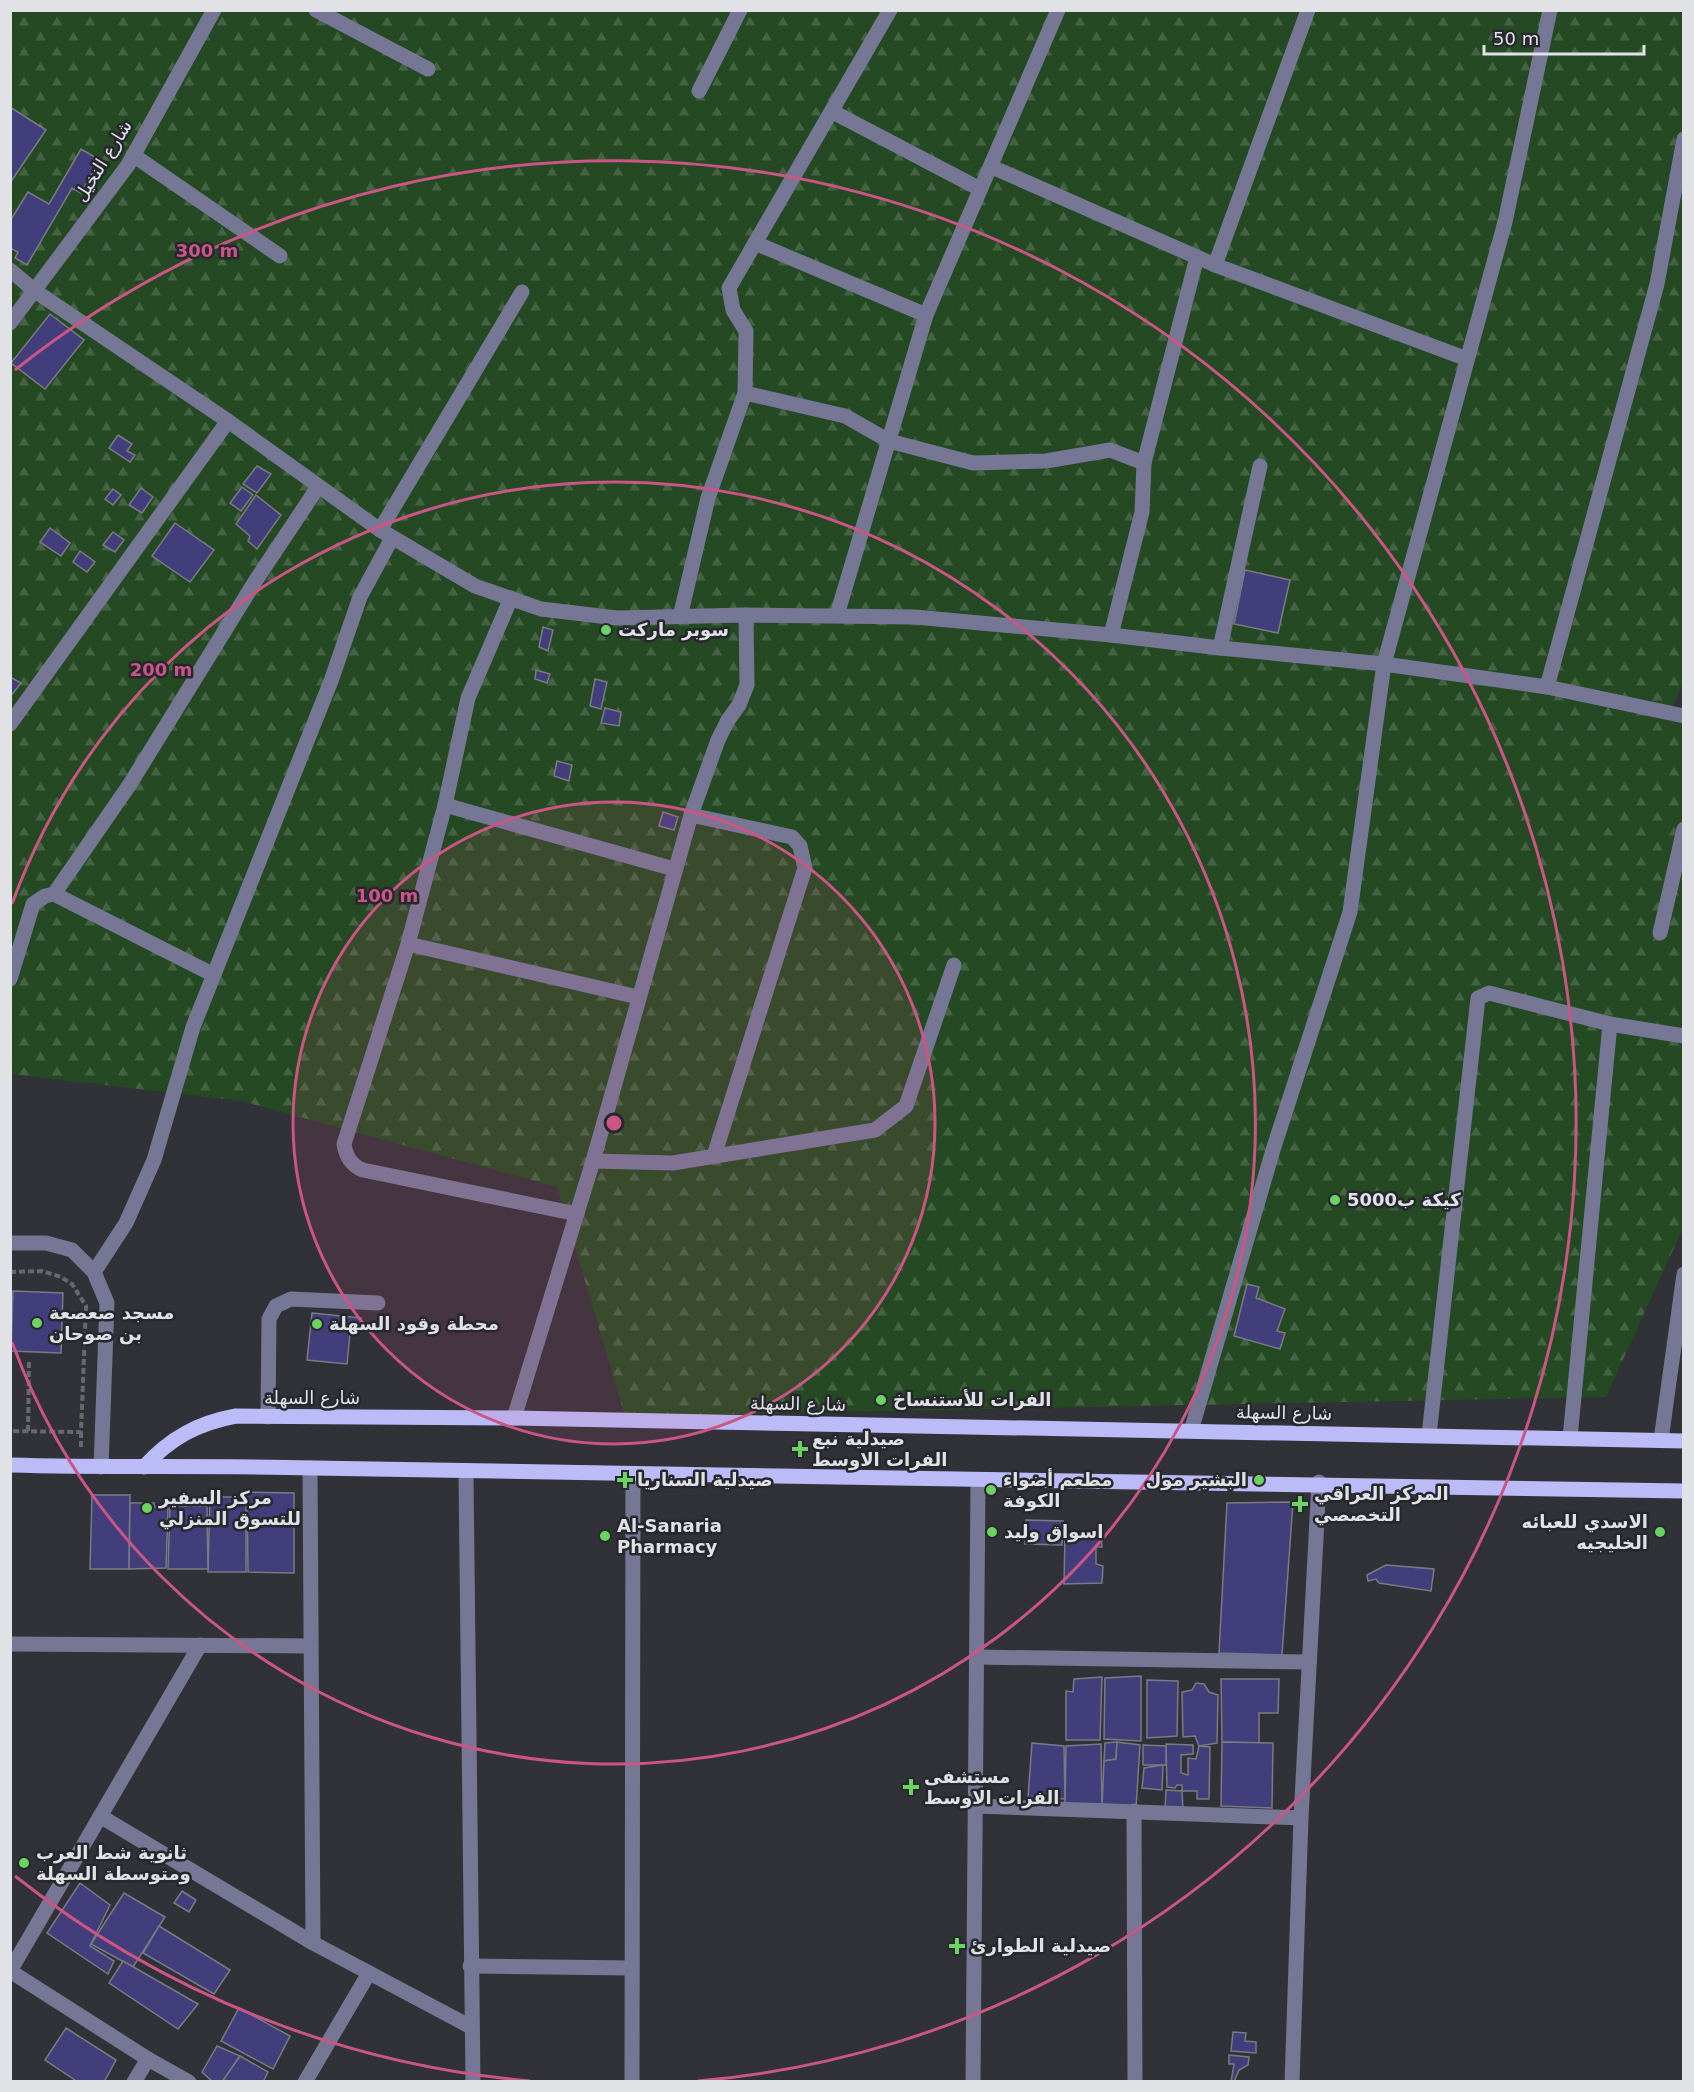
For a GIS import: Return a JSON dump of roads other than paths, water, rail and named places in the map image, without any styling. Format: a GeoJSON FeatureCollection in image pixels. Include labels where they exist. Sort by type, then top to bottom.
{"type":"FeatureCollection","features":[{"type":"Feature","properties":{"kind":"main road","name":"شارع السهلة"},"geometry":{"type":"LineString","coordinates":[[144,1467],[170,1442],[201,1425],[236,1416],[514,1418],[1683,1441]]}},
{"type":"Feature","properties":{"kind":"main road"},"geometry":{"type":"LineString","coordinates":[[10,1465],[310,1468],[466,1474],[978,1482],[1319,1482],[1683,1491]]}},
{"type":"Feature","properties":{"kind":"street","name":"شارع النخيل"},"geometry":{"type":"LineString","coordinates":[[10,323],[98,208],[133,154],[214,10]]}},
{"type":"Feature","properties":{"kind":"street"},"geometry":{"type":"LineString","coordinates":[[316,10],[428,69]]}},
{"type":"Feature","properties":{"kind":"street"},"geometry":{"type":"LineString","coordinates":[[699,91],[740,10]]}},
{"type":"Feature","properties":{"kind":"street"},"geometry":{"type":"LineString","coordinates":[[680,616],[708,498],[745,393],[746,331],[733,310],[729,288],[890,10]]}},
{"type":"Feature","properties":{"kind":"street"},"geometry":{"type":"LineString","coordinates":[[837,615],[926,315],[1058,10]]}},
{"type":"Feature","properties":{"kind":"street"},"geometry":{"type":"LineString","coordinates":[[1215,265],[1308,10]]}},
{"type":"Feature","properties":{"kind":"street"},"geometry":{"type":"LineString","coordinates":[[1191,1431],[1273,1150],[1350,912],[1384,664],[1505,222],[1551,10]]}},
{"type":"Feature","properties":{"kind":"street"},"geometry":{"type":"LineString","coordinates":[[833,112],[980,189]]}},
{"type":"Feature","properties":{"kind":"street"},"geometry":{"type":"LineString","coordinates":[[1547,687],[1657,284],[1683,139]]}},
{"type":"Feature","properties":{"kind":"street"},"geometry":{"type":"LineString","coordinates":[[133,154],[280,256]]}},
{"type":"Feature","properties":{"kind":"street"},"geometry":{"type":"LineString","coordinates":[[992,167],[1215,265],[1467,359]]}},
{"type":"Feature","properties":{"kind":"street"},"geometry":{"type":"LineString","coordinates":[[755,243],[926,315]]}},
{"type":"Feature","properties":{"kind":"street"},"geometry":{"type":"LineString","coordinates":[[1111,635],[1142,512],[1144,463],[1197,257]]}},
{"type":"Feature","properties":{"kind":"street"},"geometry":{"type":"LineString","coordinates":[[10,270],[35,291],[228,421],[386,534],[474,586],[542,609],[617,618],[746,615],[915,617],[1111,635],[1384,664],[1547,687],[1683,716]]}},
{"type":"Feature","properties":{"kind":"street"},"geometry":{"type":"LineString","coordinates":[[94,1272],[126,1223],[154,1160],[187,1047],[331,681],[360,597],[386,534],[522,292]]}},
{"type":"Feature","properties":{"kind":"street"},"geometry":{"type":"LineString","coordinates":[[745,393],[845,416],[889,441],[973,463],[1046,461],[1110,450],[1144,463]]}},
{"type":"Feature","properties":{"kind":"street"},"geometry":{"type":"LineString","coordinates":[[10,724],[228,421]]}},
{"type":"Feature","properties":{"kind":"street"},"geometry":{"type":"LineString","coordinates":[[1220,648],[1260,466]]}},
{"type":"Feature","properties":{"kind":"street"},"geometry":{"type":"LineString","coordinates":[[54,894],[130,784],[256,580],[318,487]]}},
{"type":"Feature","properties":{"kind":"street"},"geometry":{"type":"LineString","coordinates":[[511,598],[468,698],[445,805],[408,944],[344,1144],[345,1154],[353,1166],[576,1214]]}},
{"type":"Feature","properties":{"kind":"street"},"geometry":{"type":"LineString","coordinates":[[514,1418],[593,1161],[691,815],[718,740],[739,705],[747,685],[746,615]]}},
{"type":"Feature","properties":{"kind":"street"},"geometry":{"type":"LineString","coordinates":[[445,805],[674,869]]}},
{"type":"Feature","properties":{"kind":"street"},"geometry":{"type":"LineString","coordinates":[[691,815],[792,837],[800,846],[805,868],[714,1156]]}},
{"type":"Feature","properties":{"kind":"street"},"geometry":{"type":"LineString","coordinates":[[1660,933],[1683,829]]}},
{"type":"Feature","properties":{"kind":"street"},"geometry":{"type":"LineString","coordinates":[[10,979],[33,904],[45,896],[54,894],[214,975]]}},
{"type":"Feature","properties":{"kind":"street"},"geometry":{"type":"LineString","coordinates":[[408,944],[638,997]]}},
{"type":"Feature","properties":{"kind":"street"},"geometry":{"type":"LineString","coordinates":[[593,1161],[673,1163],[875,1130],[906,1106],[954,965]]}},
{"type":"Feature","properties":{"kind":"street"},"geometry":{"type":"LineString","coordinates":[[1430,1435],[1478,998],[1490,993],[1610,1024],[1683,1036]]}},
{"type":"Feature","properties":{"kind":"street"},"geometry":{"type":"LineString","coordinates":[[1570,1438],[1610,1024]]}},
{"type":"Feature","properties":{"kind":"street"},"geometry":{"type":"LineString","coordinates":[[10,1243],[46,1243],[72,1250],[94,1272],[107,1303],[100,1467]]}},
{"type":"Feature","properties":{"kind":"street"},"geometry":{"type":"LineString","coordinates":[[1661,1440],[1683,1274]]}},
{"type":"Feature","properties":{"kind":"street"},"geometry":{"type":"LineString","coordinates":[[268,1417],[269,1319],[276,1306],[291,1299],[378,1303]]}},
{"type":"Feature","properties":{"kind":"street"},"geometry":{"type":"LineString","coordinates":[[310,1468],[313,1943]]}},
{"type":"Feature","properties":{"kind":"street"},"geometry":{"type":"LineString","coordinates":[[466,1474],[473,2082]]}},
{"type":"Feature","properties":{"kind":"street"},"geometry":{"type":"LineString","coordinates":[[632,2082],[633,1477]]}},
{"type":"Feature","properties":{"kind":"street"},"geometry":{"type":"LineString","coordinates":[[973,2082],[978,1482]]}},
{"type":"Feature","properties":{"kind":"street"},"geometry":{"type":"LineString","coordinates":[[1292,2082],[1301,1818],[1319,1482]]}},
{"type":"Feature","properties":{"kind":"street"},"geometry":{"type":"LineString","coordinates":[[10,1644],[311,1646]]}},
{"type":"Feature","properties":{"kind":"street"},"geometry":{"type":"LineString","coordinates":[[189,2082],[148,2059],[11,1971],[200,1646]]}},
{"type":"Feature","properties":{"kind":"street"},"geometry":{"type":"LineString","coordinates":[[976,1657],[1309,1662]]}},
{"type":"Feature","properties":{"kind":"street"},"geometry":{"type":"LineString","coordinates":[[975,1806],[1301,1818]]}},
{"type":"Feature","properties":{"kind":"street"},"geometry":{"type":"LineString","coordinates":[[1134,1811],[1135,2082]]}},
{"type":"Feature","properties":{"kind":"street"},"geometry":{"type":"LineString","coordinates":[[100,1816],[313,1943],[471,2027]]}},
{"type":"Feature","properties":{"kind":"street"},"geometry":{"type":"LineString","coordinates":[[470,1966],[631,1968]]}},
{"type":"Feature","properties":{"kind":"street"},"geometry":{"type":"LineString","coordinates":[[305,2082],[369,1973]]}},
{"type":"Feature","properties":{"kind":"street"},"geometry":{"type":"LineString","coordinates":[[134,2082],[148,2059]]}},
{"type":"Feature","properties":{"kind":"place","name":"سوبر ماركت"},"geometry":{"type":"Point","coordinates":[606,630]}},
{"type":"Feature","properties":{"kind":"place","name":"كيكة ب5000"},"geometry":{"type":"Point","coordinates":[1335,1200]}},
{"type":"Feature","properties":{"kind":"place","name":"مسجد صعصعة بن صوحان"},"geometry":{"type":"Point","coordinates":[37,1323]}},
{"type":"Feature","properties":{"kind":"place","name":"محطة وقود السهلة"},"geometry":{"type":"Point","coordinates":[317,1324]}},
{"type":"Feature","properties":{"kind":"place","name":"الفرات للأستنساخ"},"geometry":{"type":"Point","coordinates":[881,1400]}},
{"type":"Feature","properties":{"kind":"place","name":"صيدلية نبع الفرات الاوسط"},"geometry":{"type":"Point","coordinates":[800,1449]}},
{"type":"Feature","properties":{"kind":"place","name":"صيدلية السناريا"},"geometry":{"type":"Point","coordinates":[625,1480]}},
{"type":"Feature","properties":{"kind":"place","name":"البشير مول"},"geometry":{"type":"Point","coordinates":[1259,1480]}},
{"type":"Feature","properties":{"kind":"place","name":"مطعم أضواء الكوفة"},"geometry":{"type":"Point","coordinates":[991,1490]}},
{"type":"Feature","properties":{"kind":"place","name":"المركز العراقي التخصصي"},"geometry":{"type":"Point","coordinates":[1300,1504]}},
{"type":"Feature","properties":{"kind":"place","name":"مركز السفير للتسوق المنزلي"},"geometry":{"type":"Point","coordinates":[147,1508]}},
{"type":"Feature","properties":{"kind":"place","name":"اسواق وليد"},"geometry":{"type":"Point","coordinates":[992,1532]}},
{"type":"Feature","properties":{"kind":"place","name":"الاسدي للعبائه الخليجيه"},"geometry":{"type":"Point","coordinates":[1660,1532]}},
{"type":"Feature","properties":{"kind":"place","name":"Al-Sanaria Pharmacy"},"geometry":{"type":"Point","coordinates":[605,1536]}},
{"type":"Feature","properties":{"kind":"place","name":"مستشفى الفرات الاوسط"},"geometry":{"type":"Point","coordinates":[911,1787]}},
{"type":"Feature","properties":{"kind":"place","name":"ثانوية شط العرب ومتوسطة السهلة"},"geometry":{"type":"Point","coordinates":[24,1863]}},
{"type":"Feature","properties":{"kind":"place","name":"صيدلية الطوارئ"},"geometry":{"type":"Point","coordinates":[957,1946]}}]}
